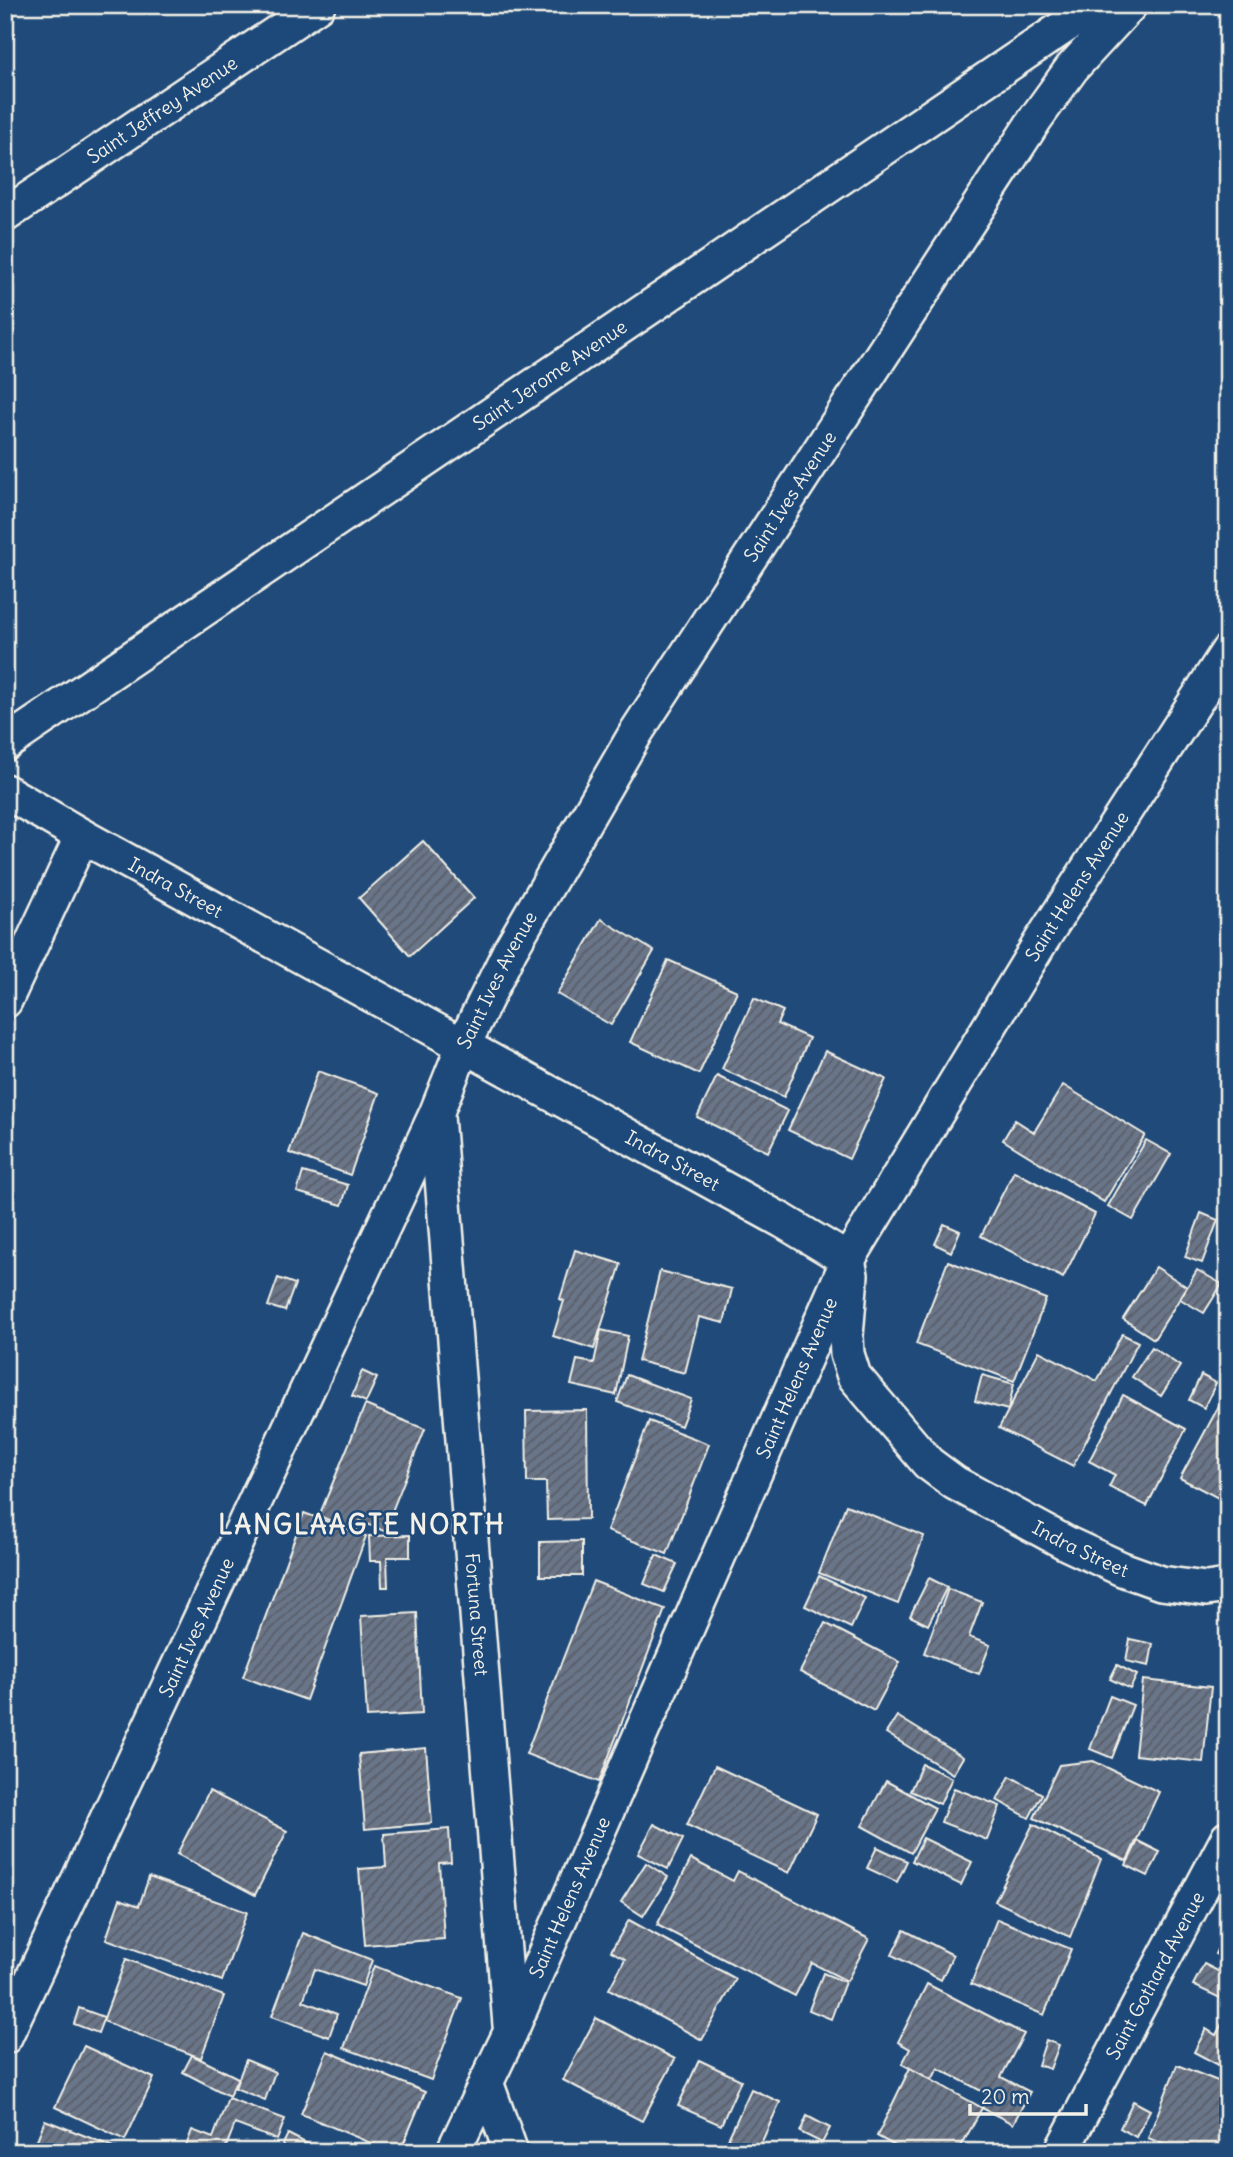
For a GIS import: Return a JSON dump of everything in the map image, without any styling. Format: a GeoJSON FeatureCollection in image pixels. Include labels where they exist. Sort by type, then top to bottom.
{"type":"FeatureCollection","features":[{"type":"Feature","properties":{"kind":"street","name":"Saint Jeffrey Avenue"},"geometry":{"type":"LineString","coordinates":[[5,215],[318,5]]}},
{"type":"Feature","properties":{"kind":"street","name":"Saint Jerome Avenue"},"geometry":{"type":"LineString","coordinates":[[5,744],[1096,5]]}},
{"type":"Feature","properties":{"kind":"street","name":"Saint Ives Avenue"},"geometry":{"type":"LineString","coordinates":[[5,2037],[436,1114],[464,1044],[510,950],[637,731],[1036,118],[1072,68],[1130,5]]}},
{"type":"Feature","properties":{"kind":"street","name":"Saint Helens Avenue"},"geometry":{"type":"LineString","coordinates":[[453,2152],[511,2031],[848,1260],[1040,943],[1228,651]]}},
{"type":"Feature","properties":{"kind":"street","name":"Indra Street"},"geometry":{"type":"LineString","coordinates":[[5,791],[82,836],[772,1214],[848,1260],[851,1275],[846,1336],[847,1354],[854,1376],[928,1463],[955,1483],[1068,1544],[1122,1569],[1161,1583],[1206,1589],[1228,1586]]}},
{"type":"Feature","properties":{"kind":"street"},"geometry":{"type":"LineString","coordinates":[[5,1001],[82,836]]}},
{"type":"Feature","properties":{"kind":"street","name":"Fortuna Street"},"geometry":{"type":"LineString","coordinates":[[436,1114],[511,2031]]}},
{"type":"Feature","properties":{"kind":"street","name":"Saint Gothard Avenue"},"geometry":{"type":"LineString","coordinates":[[1060,2152],[1228,1838]]}},
{"type":"Feature","properties":{"kind":"street"},"geometry":{"type":"LineString","coordinates":[[486,2082],[511,2152]]}},
{"type":"Feature","properties":{"kind":"building"},"geometry":{"type":"Polygon","coordinates":[[[423,841],[474,898],[410,956],[359,898],[423,841]]]}},
{"type":"Feature","properties":{"kind":"building"},"geometry":{"type":"Polygon","coordinates":[[[601,919],[654,951],[611,1025],[557,994],[601,919]]]}},
{"type":"Feature","properties":{"kind":"building"},"geometry":{"type":"Polygon","coordinates":[[[668,960],[737,991],[699,1074],[630,1042],[668,960]]]}},
{"type":"Feature","properties":{"kind":"building"},"geometry":{"type":"Polygon","coordinates":[[[754,998],[783,1011],[777,1024],[809,1038],[784,1097],[722,1069],[754,998]]]}},
{"type":"Feature","properties":{"kind":"building"},"geometry":{"type":"Polygon","coordinates":[[[825,1051],[886,1079],[849,1159],[788,1130],[825,1051]]]}},
{"type":"Feature","properties":{"kind":"building"},"geometry":{"type":"Polygon","coordinates":[[[318,1071],[379,1093],[350,1175],[289,1153],[318,1071]]]}},
{"type":"Feature","properties":{"kind":"building"},"geometry":{"type":"Polygon","coordinates":[[[717,1076],[788,1111],[768,1152],[697,1117],[717,1076]]]}},
{"type":"Feature","properties":{"kind":"building"},"geometry":{"type":"Polygon","coordinates":[[[1063,1085],[1145,1135],[1104,1202],[1003,1140],[1015,1120],[1034,1132],[1063,1085]]]}},
{"type":"Feature","properties":{"kind":"building"},"geometry":{"type":"Polygon","coordinates":[[[1146,1140],[1171,1154],[1133,1220],[1108,1206],[1146,1140]]]}},
{"type":"Feature","properties":{"kind":"building"},"geometry":{"type":"Polygon","coordinates":[[[1014,1171],[1095,1214],[1063,1278],[981,1236],[1014,1171]]]}},
{"type":"Feature","properties":{"kind":"building"},"geometry":{"type":"Polygon","coordinates":[[[303,1172],[348,1185],[342,1205],[297,1192],[303,1172]]]}},
{"type":"Feature","properties":{"kind":"building"},"geometry":{"type":"Polygon","coordinates":[[[1201,1213],[1218,1220],[1202,1263],[1185,1257],[1201,1213]]]}},
{"type":"Feature","properties":{"kind":"building"},"geometry":{"type":"Polygon","coordinates":[[[944,1224],[960,1231],[951,1252],[935,1244],[944,1224]]]}},
{"type":"Feature","properties":{"kind":"building"},"geometry":{"type":"Polygon","coordinates":[[[575,1250],[621,1264],[594,1349],[553,1336],[564,1301],[560,1299],[575,1250]]]}},
{"type":"Feature","properties":{"kind":"building"},"geometry":{"type":"Polygon","coordinates":[[[948,1261],[1046,1299],[1014,1381],[916,1344],[948,1261]]]}},
{"type":"Feature","properties":{"kind":"building"},"geometry":{"type":"Polygon","coordinates":[[[1156,1267],[1187,1287],[1154,1339],[1123,1319],[1156,1267]]]}},
{"type":"Feature","properties":{"kind":"building"},"geometry":{"type":"Polygon","coordinates":[[[1197,1270],[1222,1284],[1204,1313],[1180,1299],[1197,1270]]]}},
{"type":"Feature","properties":{"kind":"building"},"geometry":{"type":"Polygon","coordinates":[[[660,1271],[732,1289],[724,1323],[699,1317],[685,1373],[638,1361],[660,1271]]]}},
{"type":"Feature","properties":{"kind":"building"},"geometry":{"type":"Polygon","coordinates":[[[278,1278],[295,1284],[285,1311],[268,1306],[278,1278]]]}},
{"type":"Feature","properties":{"kind":"building"},"geometry":{"type":"Polygon","coordinates":[[[601,1330],[628,1336],[616,1395],[571,1385],[577,1360],[594,1363],[601,1330]]]}},
{"type":"Feature","properties":{"kind":"building"},"geometry":{"type":"Polygon","coordinates":[[[1122,1334],[1138,1342],[1073,1466],[999,1428],[1039,1351],[1097,1381],[1122,1334]]]}},
{"type":"Feature","properties":{"kind":"building"},"geometry":{"type":"Polygon","coordinates":[[[1152,1347],[1180,1366],[1161,1396],[1132,1377],[1152,1347]]]}},
{"type":"Feature","properties":{"kind":"building"},"geometry":{"type":"Polygon","coordinates":[[[362,1371],[377,1378],[366,1402],[352,1396],[362,1371]]]}},
{"type":"Feature","properties":{"kind":"building"},"geometry":{"type":"Polygon","coordinates":[[[627,1375],[691,1399],[681,1426],[617,1402],[627,1375]]]}},
{"type":"Feature","properties":{"kind":"building"},"geometry":{"type":"Polygon","coordinates":[[[982,1375],[1014,1384],[1008,1410],[975,1401],[982,1375]]]}},
{"type":"Feature","properties":{"kind":"building"},"geometry":{"type":"Polygon","coordinates":[[[1201,1375],[1216,1383],[1204,1408],[1189,1400],[1201,1375]]]}},
{"type":"Feature","properties":{"kind":"building"},"geometry":{"type":"Polygon","coordinates":[[[1227,1391],[1228,1489],[1222,1500],[1180,1478],[1227,1391]]]}},
{"type":"Feature","properties":{"kind":"building"},"geometry":{"type":"Polygon","coordinates":[[[1123,1395],[1186,1429],[1147,1506],[1109,1487],[1115,1475],[1089,1461],[1123,1395]]]}},
{"type":"Feature","properties":{"kind":"building"},"geometry":{"type":"Polygon","coordinates":[[[365,1405],[425,1429],[384,1531],[360,1521],[356,1531],[319,1516],[365,1405]]]}},
{"type":"Feature","properties":{"kind":"building"},"geometry":{"type":"Polygon","coordinates":[[[587,1410],[588,1519],[547,1520],[546,1482],[527,1482],[526,1411],[587,1410]]]}},
{"type":"Feature","properties":{"kind":"building"},"geometry":{"type":"Polygon","coordinates":[[[649,1421],[709,1444],[667,1554],[607,1531],[649,1421]]]}},
{"type":"Feature","properties":{"kind":"building"},"geometry":{"type":"Polygon","coordinates":[[[846,1505],[924,1536],[898,1604],[819,1573],[846,1505]]]}},
{"type":"Feature","properties":{"kind":"building"},"geometry":{"type":"Polygon","coordinates":[[[304,1513],[366,1536],[306,1700],[243,1677],[304,1513]]]}},
{"type":"Feature","properties":{"kind":"building"},"geometry":{"type":"Polygon","coordinates":[[[410,1535],[410,1557],[387,1557],[388,1587],[382,1587],[381,1561],[370,1561],[369,1536],[410,1535]]]}},
{"type":"Feature","properties":{"kind":"building"},"geometry":{"type":"Polygon","coordinates":[[[582,1541],[582,1576],[540,1576],[540,1542],[582,1541]]]}},
{"type":"Feature","properties":{"kind":"building"},"geometry":{"type":"Polygon","coordinates":[[[656,1555],[677,1564],[664,1592],[644,1584],[656,1555]]]}},
{"type":"Feature","properties":{"kind":"building"},"geometry":{"type":"Polygon","coordinates":[[[819,1576],[865,1598],[851,1628],[805,1606],[819,1576]]]}},
{"type":"Feature","properties":{"kind":"building"},"geometry":{"type":"Polygon","coordinates":[[[929,1578],[947,1587],[928,1625],[910,1616],[929,1578]]]}},
{"type":"Feature","properties":{"kind":"building"},"geometry":{"type":"Polygon","coordinates":[[[593,1581],[665,1609],[599,1782],[526,1754],[593,1581]]]}},
{"type":"Feature","properties":{"kind":"building"},"geometry":{"type":"Polygon","coordinates":[[[948,1589],[982,1602],[969,1637],[990,1645],[979,1674],[924,1653],[948,1589]]]}},
{"type":"Feature","properties":{"kind":"building"},"geometry":{"type":"Polygon","coordinates":[[[417,1613],[422,1714],[367,1717],[361,1616],[417,1613]]]}},
{"type":"Feature","properties":{"kind":"building"},"geometry":{"type":"Polygon","coordinates":[[[825,1623],[900,1662],[874,1711],[800,1672],[825,1623]]]}},
{"type":"Feature","properties":{"kind":"building"},"geometry":{"type":"Polygon","coordinates":[[[1130,1639],[1153,1644],[1149,1666],[1126,1661],[1130,1639]]]}},
{"type":"Feature","properties":{"kind":"building"},"geometry":{"type":"Polygon","coordinates":[[[1117,1665],[1137,1675],[1130,1689],[1110,1679],[1117,1665]]]}},
{"type":"Feature","properties":{"kind":"building"},"geometry":{"type":"Polygon","coordinates":[[[1143,1680],[1211,1687],[1203,1762],[1135,1755],[1143,1680]]]}},
{"type":"Feature","properties":{"kind":"building"},"geometry":{"type":"Polygon","coordinates":[[[1110,1696],[1133,1705],[1112,1758],[1090,1749],[1110,1696]]]}},
{"type":"Feature","properties":{"kind":"building"},"geometry":{"type":"Polygon","coordinates":[[[897,1716],[963,1757],[953,1774],[886,1733],[897,1716]]]}},
{"type":"Feature","properties":{"kind":"building"},"geometry":{"type":"Polygon","coordinates":[[[426,1748],[432,1823],[365,1829],[359,1754],[426,1748]]]}},
{"type":"Feature","properties":{"kind":"building"},"geometry":{"type":"Polygon","coordinates":[[[1093,1761],[1159,1792],[1127,1861],[1034,1818],[1059,1765],[1093,1761]]]}},
{"type":"Feature","properties":{"kind":"building"},"geometry":{"type":"Polygon","coordinates":[[[922,1764],[952,1778],[940,1804],[910,1791],[922,1764]]]}},
{"type":"Feature","properties":{"kind":"building"},"geometry":{"type":"Polygon","coordinates":[[[715,1766],[817,1814],[789,1873],[687,1825],[715,1766]]]}},
{"type":"Feature","properties":{"kind":"building"},"geometry":{"type":"Polygon","coordinates":[[[1010,1776],[1042,1794],[1029,1818],[997,1800],[1010,1776]]]}},
{"type":"Feature","properties":{"kind":"building"},"geometry":{"type":"Polygon","coordinates":[[[886,1781],[935,1808],[911,1853],[862,1826],[886,1781]]]}},
{"type":"Feature","properties":{"kind":"building"},"geometry":{"type":"Polygon","coordinates":[[[954,1788],[1000,1806],[987,1840],[941,1822],[954,1788]]]}},
{"type":"Feature","properties":{"kind":"building"},"geometry":{"type":"Polygon","coordinates":[[[209,1791],[287,1831],[255,1895],[177,1854],[209,1791]]]}},
{"type":"Feature","properties":{"kind":"building"},"geometry":{"type":"Polygon","coordinates":[[[654,1824],[683,1839],[668,1869],[638,1854],[654,1824]]]}},
{"type":"Feature","properties":{"kind":"building"},"geometry":{"type":"Polygon","coordinates":[[[1033,1824],[1101,1859],[1070,1937],[995,1901],[1033,1824]]]}},
{"type":"Feature","properties":{"kind":"building"},"geometry":{"type":"Polygon","coordinates":[[[449,1829],[451,1862],[439,1863],[444,1939],[365,1945],[359,1869],[386,1867],[384,1834],[449,1829]]]}},
{"type":"Feature","properties":{"kind":"building"},"geometry":{"type":"Polygon","coordinates":[[[923,1838],[972,1862],[961,1885],[912,1861],[923,1838]]]}},
{"type":"Feature","properties":{"kind":"building"},"geometry":{"type":"Polygon","coordinates":[[[1138,1841],[1160,1852],[1148,1876],[1126,1865],[1138,1841]]]}},
{"type":"Feature","properties":{"kind":"building"},"geometry":{"type":"Polygon","coordinates":[[[877,1847],[907,1861],[897,1882],[867,1868],[877,1847]]]}},
{"type":"Feature","properties":{"kind":"building"},"geometry":{"type":"Polygon","coordinates":[[[691,1859],[733,1881],[738,1871],[869,1939],[847,1981],[812,1963],[795,1996],[657,1925],[691,1859]]]}},
{"type":"Feature","properties":{"kind":"building"},"geometry":{"type":"Polygon","coordinates":[[[646,1863],[668,1877],[643,1916],[621,1902],[646,1863]]]}},
{"type":"Feature","properties":{"kind":"building"},"geometry":{"type":"Polygon","coordinates":[[[149,1877],[247,1912],[222,1981],[106,1939],[120,1899],[139,1906],[149,1877]]]}},
{"type":"Feature","properties":{"kind":"building"},"geometry":{"type":"Polygon","coordinates":[[[997,1919],[1071,1949],[1044,2015],[971,1984],[997,1919]]]}},
{"type":"Feature","properties":{"kind":"building"},"geometry":{"type":"Polygon","coordinates":[[[629,1920],[736,1979],[702,2040],[609,1989],[625,1959],[611,1951],[629,1920]]]}},
{"type":"Feature","properties":{"kind":"building"},"geometry":{"type":"Polygon","coordinates":[[[904,1930],[953,1955],[941,1980],[892,1955],[904,1930]]]}},
{"type":"Feature","properties":{"kind":"building"},"geometry":{"type":"Polygon","coordinates":[[[303,1933],[372,1960],[363,1986],[315,1969],[303,2001],[337,2014],[329,2037],[272,2016],[303,1933]]]}},
{"type":"Feature","properties":{"kind":"building"},"geometry":{"type":"Polygon","coordinates":[[[1221,1941],[1228,1944],[1228,1960],[1215,1954],[1221,1941]]]}},
{"type":"Feature","properties":{"kind":"building"},"geometry":{"type":"Polygon","coordinates":[[[126,1959],[224,1996],[201,2058],[103,2021],[126,1959]]]}},
{"type":"Feature","properties":{"kind":"building"},"geometry":{"type":"Polygon","coordinates":[[[1204,1964],[1228,1976],[1228,1983],[1220,1998],[1193,1985],[1204,1964]]]}},
{"type":"Feature","properties":{"kind":"building"},"geometry":{"type":"Polygon","coordinates":[[[374,1966],[462,1998],[431,2080],[344,2048],[374,1966]]]}},
{"type":"Feature","properties":{"kind":"building"},"geometry":{"type":"Polygon","coordinates":[[[823,1973],[845,1982],[831,2019],[809,2010],[823,1973]]]}},
{"type":"Feature","properties":{"kind":"building"},"geometry":{"type":"Polygon","coordinates":[[[927,1984],[1024,2034],[1001,2077],[1030,2092],[1013,2124],[982,2108],[989,2095],[938,2068],[932,2080],[902,2064],[910,2049],[898,2042],[927,1984]]]}},
{"type":"Feature","properties":{"kind":"building"},"geometry":{"type":"Polygon","coordinates":[[[79,2008],[104,2017],[98,2033],[74,2024],[79,2008]]]}},
{"type":"Feature","properties":{"kind":"building"},"geometry":{"type":"Polygon","coordinates":[[[1228,2012],[1228,2070],[1194,2052],[1206,2029],[1216,2035],[1228,2012]]]}},
{"type":"Feature","properties":{"kind":"building"},"geometry":{"type":"Polygon","coordinates":[[[596,2018],[675,2059],[642,2121],[563,2080],[596,2018]]]}},
{"type":"Feature","properties":{"kind":"building"},"geometry":{"type":"Polygon","coordinates":[[[1046,2040],[1059,2045],[1050,2069],[1038,2065],[1046,2040]]]}},
{"type":"Feature","properties":{"kind":"building"},"geometry":{"type":"Polygon","coordinates":[[[84,2046],[154,2078],[125,2140],[55,2107],[84,2046]]]}},
{"type":"Feature","properties":{"kind":"building"},"geometry":{"type":"Polygon","coordinates":[[[327,2051],[425,2092],[400,2152],[392,2152],[301,2114],[327,2051]]]}},
{"type":"Feature","properties":{"kind":"building"},"geometry":{"type":"Polygon","coordinates":[[[192,2055],[238,2078],[229,2096],[183,2072],[192,2055]]]}},
{"type":"Feature","properties":{"kind":"building"},"geometry":{"type":"Polygon","coordinates":[[[246,2060],[275,2072],[265,2100],[235,2088],[246,2060]]]}},
{"type":"Feature","properties":{"kind":"building"},"geometry":{"type":"Polygon","coordinates":[[[699,2060],[741,2080],[721,2125],[678,2106],[699,2060]]]}},
{"type":"Feature","properties":{"kind":"building"},"geometry":{"type":"Polygon","coordinates":[[[1177,2065],[1228,2085],[1228,2152],[1182,2152],[1148,2138],[1177,2065]]]}},
{"type":"Feature","properties":{"kind":"building"},"geometry":{"type":"Polygon","coordinates":[[[910,2068],[982,2108],[958,2152],[906,2152],[877,2136],[910,2068]]]}},
{"type":"Feature","properties":{"kind":"building"},"geometry":{"type":"Polygon","coordinates":[[[751,2089],[780,2102],[758,2150],[761,2152],[722,2152],[751,2089]]]}},
{"type":"Feature","properties":{"kind":"building"},"geometry":{"type":"Polygon","coordinates":[[[228,2098],[285,2119],[277,2140],[235,2124],[224,2152],[184,2152],[192,2130],[213,2138],[228,2098]]]}},
{"type":"Feature","properties":{"kind":"building"},"geometry":{"type":"Polygon","coordinates":[[[1133,2101],[1150,2110],[1136,2137],[1120,2128],[1133,2101]]]}},
{"type":"Feature","properties":{"kind":"building"},"geometry":{"type":"Polygon","coordinates":[[[807,2116],[830,2128],[822,2143],[800,2132],[807,2116]]]}},
{"type":"Feature","properties":{"kind":"building"},"geometry":{"type":"Polygon","coordinates":[[[45,2120],[126,2152],[32,2152],[45,2120]]]}},
{"type":"Feature","properties":{"kind":"building"},"geometry":{"type":"Polygon","coordinates":[[[288,2134],[323,2152],[279,2152],[288,2134]]]}},
{"type":"Feature","properties":{"kind":"district","name":"LANGLAAGTE NORTH"},"geometry":{"type":"Point","coordinates":[362,1525]}}]}
